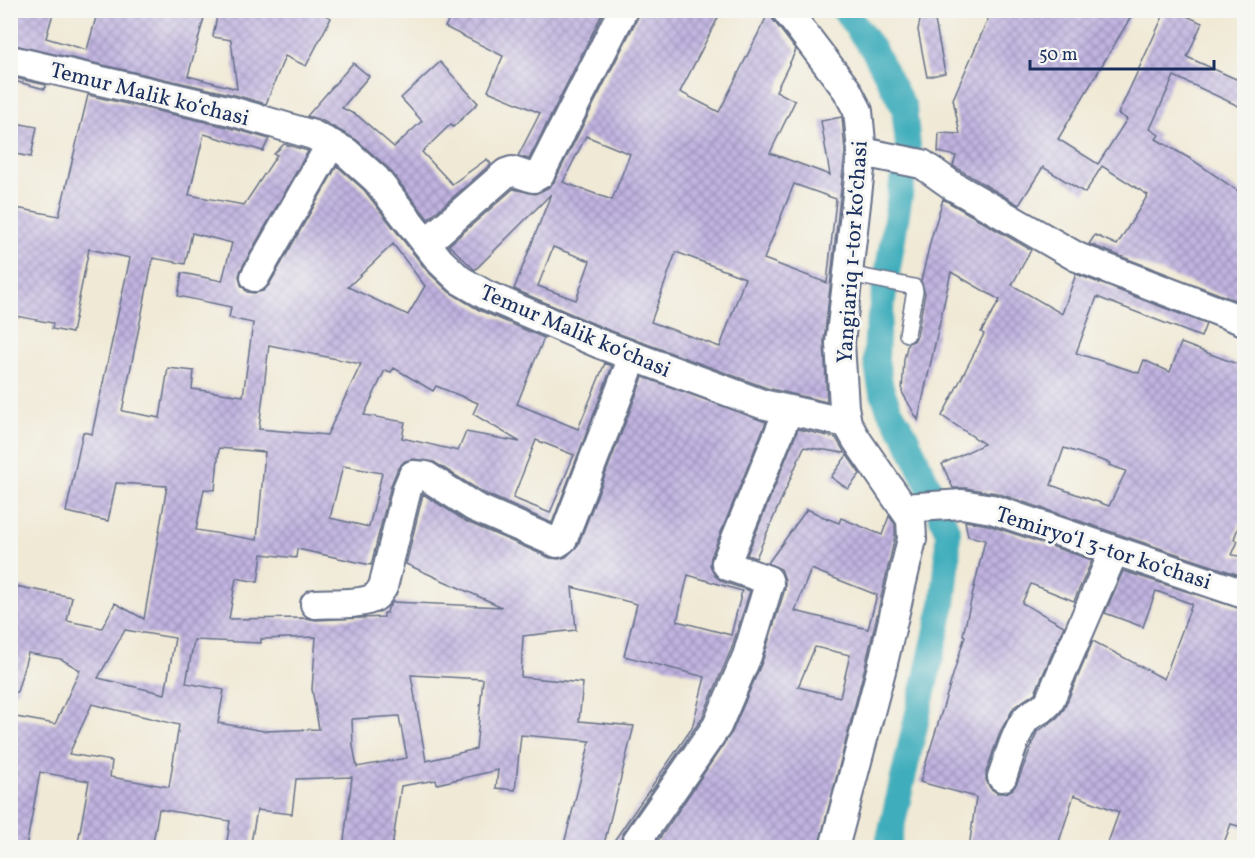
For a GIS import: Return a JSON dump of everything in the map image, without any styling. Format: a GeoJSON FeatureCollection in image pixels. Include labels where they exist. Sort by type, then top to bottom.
{"type":"FeatureCollection","features":[{"type":"Feature","properties":{"kind":"street"},"geometry":{"type":"LineString","coordinates":[[426,243],[506,173],[512,171],[533,178],[540,174],[623,10]]}},
{"type":"Feature","properties":{"kind":"street","name":"Yangiariq 1-tor koʻchasi"},"geometry":{"type":"LineString","coordinates":[[786,10],[847,90],[858,111],[870,154],[859,276],[840,343],[847,423],[878,474],[909,507],[911,519],[912,539],[882,667],[834,848]]}},
{"type":"Feature","properties":{"kind":"street","name":"Temur Malik koʻchasi"},"geometry":{"type":"LineString","coordinates":[[10,60],[231,111],[313,135],[346,152],[376,179],[440,261],[460,280],[486,296],[633,357],[762,404],[847,423]]}},
{"type":"Feature","properties":{"kind":"street"},"geometry":{"type":"LineString","coordinates":[[255,277],[330,144]]}},
{"type":"Feature","properties":{"kind":"street"},"geometry":{"type":"LineString","coordinates":[[870,154],[922,164],[952,186],[1077,258],[1245,321]]}},
{"type":"Feature","properties":{"kind":"street"},"geometry":{"type":"LineString","coordinates":[[315,604],[375,598],[383,587],[407,489],[413,476],[426,476],[474,507],[546,540],[557,543],[563,539],[633,357]]}},
{"type":"Feature","properties":{"kind":"street"},"geometry":{"type":"LineString","coordinates":[[635,848],[637,841],[717,726],[747,656],[769,584],[768,580],[728,566],[726,563],[788,411]]}},
{"type":"Feature","properties":{"kind":"street","name":"Temiryoʻl 3-tor koʻchasi"},"geometry":{"type":"LineString","coordinates":[[909,507],[962,504],[992,509],[1245,594]]}},
{"type":"Feature","properties":{"kind":"street"},"geometry":{"type":"LineString","coordinates":[[1002,777],[1023,723],[1030,715],[1044,709],[1048,702],[1114,551]]}},
{"type":"Feature","properties":{"kind":"lane"},"geometry":{"type":"LineString","coordinates":[[859,276],[912,286],[915,291],[907,334]]}},
{"type":"Feature","properties":{"kind":"building"},"geometry":{"type":"Polygon","coordinates":[[[14,10],[54,10],[46,38],[87,50],[98,10],[164,10],[204,18],[188,76],[237,89],[231,40],[213,37],[218,10],[317,10],[331,18],[306,66],[285,56],[266,104],[10,44],[10,21],[14,10]]]}},
{"type":"Feature","properties":{"kind":"building"},"geometry":{"type":"Polygon","coordinates":[[[454,10],[604,10],[529,159],[518,156],[540,113],[488,91],[503,56],[445,27],[454,10]]]}},
{"type":"Feature","properties":{"kind":"building"},"geometry":{"type":"Polygon","coordinates":[[[639,10],[722,10],[680,92],[719,112],[770,10],[773,20],[796,50],[776,91],[795,101],[770,153],[830,175],[821,121],[842,117],[845,152],[824,341],[827,402],[767,388],[606,329],[514,289],[551,194],[475,270],[449,245],[513,189],[535,194],[548,188],[554,182],[638,17],[639,10]],[[586,136],[563,182],[612,200],[630,154],[586,136]],[[794,184],[764,259],[827,283],[836,199],[794,184]],[[553,247],[538,286],[576,300],[590,261],[553,247]],[[676,252],[651,322],[720,347],[745,278],[676,252]]]}},
{"type":"Feature","properties":{"kind":"building"},"geometry":{"type":"Polygon","coordinates":[[[922,10],[933,10],[945,73],[927,77],[918,30],[922,10]]]}},
{"type":"Feature","properties":{"kind":"building"},"geometry":{"type":"Polygon","coordinates":[[[992,10],[1135,10],[1058,139],[1098,164],[1127,119],[1118,114],[1166,10],[1174,10],[1202,23],[1187,57],[1245,83],[1245,109],[1174,76],[1150,129],[1159,135],[1156,139],[1194,161],[1245,196],[1245,304],[1089,244],[1095,235],[1117,245],[1148,195],[1102,166],[1085,193],[1043,167],[1019,205],[953,166],[956,156],[938,152],[939,133],[960,134],[953,99],[992,10]]]}},
{"type":"Feature","properties":{"kind":"building"},"geometry":{"type":"Polygon","coordinates":[[[440,62],[478,103],[453,127],[451,124],[422,152],[452,184],[487,159],[491,164],[428,219],[389,169],[357,140],[321,120],[307,116],[353,63],[369,76],[342,108],[358,116],[394,147],[422,121],[401,98],[440,62]]]}},
{"type":"Feature","properties":{"kind":"building"},"geometry":{"type":"Polygon","coordinates":[[[10,77],[46,85],[45,89],[10,80],[10,77]]]}},
{"type":"Feature","properties":{"kind":"building"},"geometry":{"type":"Polygon","coordinates":[[[88,95],[227,127],[269,139],[263,151],[204,134],[189,195],[244,205],[277,155],[274,154],[284,144],[308,151],[241,269],[239,276],[241,285],[247,292],[263,291],[269,285],[337,166],[364,190],[427,271],[449,292],[479,310],[544,338],[517,404],[578,429],[605,363],[612,366],[552,523],[482,492],[434,462],[414,459],[405,461],[398,468],[391,485],[371,565],[297,549],[296,558],[262,554],[258,582],[236,578],[229,619],[306,618],[316,620],[384,617],[384,613],[387,613],[393,602],[502,607],[406,564],[423,494],[467,522],[550,558],[566,557],[578,545],[643,377],[766,422],[711,557],[710,565],[715,576],[723,582],[750,591],[731,650],[702,718],[623,832],[619,848],[609,848],[692,728],[705,677],[624,656],[637,604],[572,587],[576,630],[523,636],[521,677],[583,683],[579,721],[634,726],[603,848],[563,848],[590,741],[521,735],[515,790],[496,788],[498,770],[437,784],[436,780],[401,786],[392,848],[343,848],[352,777],[296,779],[292,814],[257,810],[250,848],[226,848],[230,821],[159,809],[152,848],[77,848],[89,781],[40,772],[26,848],[10,848],[10,716],[55,724],[80,670],[61,659],[28,653],[17,692],[10,692],[10,585],[72,597],[67,621],[102,628],[115,603],[144,619],[167,486],[116,483],[108,521],[66,512],[83,432],[92,434],[130,258],[89,249],[72,333],[52,329],[53,323],[10,315],[10,207],[59,216],[88,95]],[[192,233],[185,264],[153,258],[122,411],[160,418],[168,368],[194,371],[192,389],[243,396],[253,323],[229,318],[231,307],[178,296],[182,273],[222,281],[232,243],[192,233]],[[393,244],[348,287],[408,315],[425,286],[393,244]],[[269,345],[259,429],[327,435],[361,364],[269,345]],[[394,368],[391,372],[385,370],[364,415],[405,422],[402,438],[458,451],[466,432],[520,442],[473,414],[478,403],[436,386],[433,391],[394,368]],[[536,440],[513,498],[550,513],[574,455],[536,440]],[[219,448],[215,490],[204,489],[196,530],[257,540],[265,452],[219,448]],[[343,466],[330,518],[369,527],[382,473],[343,466]],[[688,575],[677,621],[731,635],[742,591],[688,575]],[[125,630],[98,678],[165,694],[175,638],[125,630]],[[316,637],[261,639],[261,643],[194,640],[186,683],[224,690],[218,723],[264,731],[319,729],[312,689],[316,637]],[[411,675],[426,761],[476,749],[483,679],[411,675]],[[92,704],[69,754],[112,761],[110,777],[169,787],[179,725],[92,704]],[[399,716],[352,719],[353,746],[357,767],[407,758],[399,716]]]}},
{"type":"Feature","properties":{"kind":"building"},"geometry":{"type":"Polygon","coordinates":[[[10,122],[37,127],[31,157],[10,153],[10,122]]]}},
{"type":"Feature","properties":{"kind":"building"},"geometry":{"type":"Polygon","coordinates":[[[943,199],[1031,250],[1012,285],[1062,314],[1076,274],[1206,324],[1201,337],[1097,297],[1076,353],[1139,373],[1144,360],[1170,372],[1181,343],[1245,367],[1245,508],[1234,539],[1238,541],[1232,555],[1245,557],[1245,577],[997,493],[953,488],[942,464],[984,444],[942,416],[984,334],[981,332],[1000,300],[951,272],[918,420],[902,392],[904,359],[908,343],[914,341],[917,336],[925,293],[921,281],[943,199]],[[1064,448],[1051,485],[1109,506],[1126,471],[1109,465],[1110,463],[1064,448]]]}},
{"type":"Feature","properties":{"kind":"building"},"geometry":{"type":"Polygon","coordinates":[[[798,429],[836,438],[845,453],[804,447],[756,558],[747,555],[798,429]]]}},
{"type":"Feature","properties":{"kind":"building"},"geometry":{"type":"Polygon","coordinates":[[[847,455],[860,474],[848,489],[831,477],[847,455]]]}},
{"type":"Feature","properties":{"kind":"building"},"geometry":{"type":"Polygon","coordinates":[[[807,509],[828,519],[826,520],[839,523],[841,518],[882,535],[889,516],[895,524],[895,537],[866,663],[818,848],[653,848],[732,732],[762,662],[785,589],[781,569],[768,563],[807,509]],[[811,569],[795,611],[868,629],[877,595],[811,569]],[[815,647],[798,687],[840,697],[850,655],[815,647]]]}},
{"type":"Feature","properties":{"kind":"building"},"geometry":{"type":"Polygon","coordinates":[[[965,521],[988,525],[1092,560],[1074,601],[1031,584],[1022,603],[1064,626],[1035,693],[1014,707],[1000,732],[986,772],[986,780],[990,788],[997,793],[1006,793],[1013,789],[1037,732],[1057,718],[1064,709],[1093,641],[1164,679],[1192,604],[1156,591],[1143,627],[1105,613],[1123,571],[1245,610],[1245,828],[1231,824],[1222,848],[1106,848],[1119,812],[1074,795],[1057,848],[969,848],[976,797],[920,782],[965,636],[963,635],[985,540],[968,536],[965,521]]]}},
{"type":"Feature","properties":{"kind":"waterway"},"geometry":{"type":"LineString","coordinates":[[844,10],[874,51],[904,108],[908,146],[877,336],[876,360],[881,388],[889,409],[905,435],[948,533],[943,604],[887,848]]}}]}
